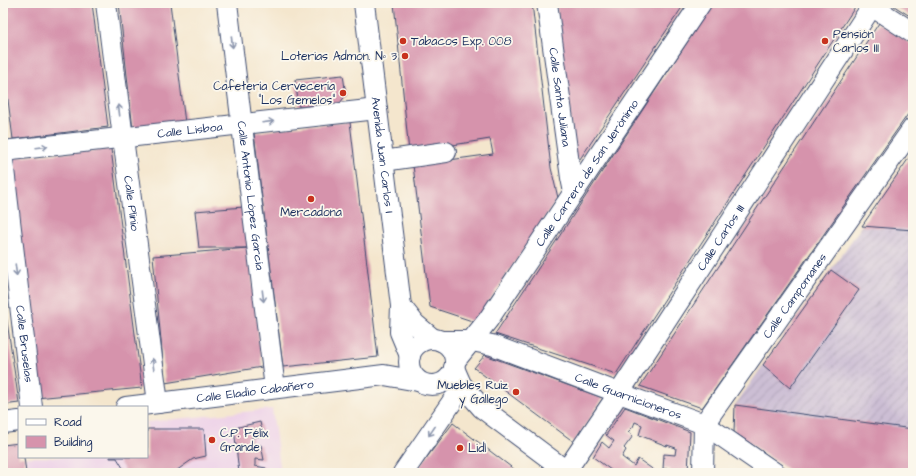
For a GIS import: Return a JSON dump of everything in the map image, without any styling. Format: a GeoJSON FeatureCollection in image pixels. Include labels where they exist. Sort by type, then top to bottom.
{"type":"FeatureCollection","features":[{"type":"Feature","properties":{"kind":"street","name":"Calle Plinio"},"geometry":{"type":"LineString","coordinates":[[106,3],[158,403]]}},
{"type":"Feature","properties":{"kind":"street","name":"Calle Antonio López García"},"geometry":{"type":"LineString","coordinates":[[227,3],[275,388]]}},
{"type":"Feature","properties":{"kind":"street","name":"Avenida Juan Carlos I"},"geometry":{"type":"LineString","coordinates":[[364,3],[401,306],[400,332],[409,360]]}},
{"type":"Feature","properties":{"kind":"street","name":"Calle Santa Juliana"},"geometry":{"type":"LineString","coordinates":[[547,3],[574,192]]}},
{"type":"Feature","properties":{"kind":"street","name":"Calle Carrera de San Jerónimo"},"geometry":{"type":"LineString","coordinates":[[454,365],[488,320],[701,3]]}},
{"type":"Feature","properties":{"kind":"street"},"geometry":{"type":"LineString","coordinates":[[871,4],[913,33]]}},
{"type":"Feature","properties":{"kind":"street","name":"Calle Carlos III"},"geometry":{"type":"LineString","coordinates":[[567,472],[871,4]]}},
{"type":"Feature","properties":{"kind":"street","name":"Calle Lisboa"},"geometry":{"type":"LineString","coordinates":[[3,151],[377,109]]}},
{"type":"Feature","properties":{"kind":"street","name":"Calle Campomanes"},"geometry":{"type":"LineString","coordinates":[[704,424],[913,128]]}},
{"type":"Feature","properties":{"kind":"street"},"geometry":{"type":"LineString","coordinates":[[383,160],[446,152]]}},
{"type":"Feature","properties":{"kind":"street","name":"Calle Bruselas"},"geometry":{"type":"LineString","coordinates":[[3,161],[32,406]]}},
{"type":"Feature","properties":{"kind":"street"},"geometry":{"type":"LineString","coordinates":[[401,306],[415,324],[437,340],[446,344],[451,349],[454,355],[454,365],[461,384],[482,408],[567,472]]}},
{"type":"Feature","properties":{"kind":"street"},"geometry":{"type":"LineString","coordinates":[[472,341],[426,340],[419,343],[413,349],[409,360],[410,370],[414,376],[440,392],[454,399],[482,408]]}},
{"type":"Feature","properties":{"kind":"street","name":"Calle Guarnicioneros"},"geometry":{"type":"LineString","coordinates":[[472,341],[492,345],[704,424],[774,473]]}},
{"type":"Feature","properties":{"kind":"street","name":"Calle Eladio Cabañero"},"geometry":{"type":"LineString","coordinates":[[384,375],[409,360]]}},
{"type":"Feature","properties":{"kind":"street"},"geometry":{"type":"LineString","coordinates":[[425,383],[439,384],[450,375],[454,365]]}},
{"type":"Feature","properties":{"kind":"street","name":"Calle Eladio Cabañero"},"geometry":{"type":"LineString","coordinates":[[134,406],[384,375],[425,383]]}},
{"type":"Feature","properties":{"kind":"street"},"geometry":{"type":"LineString","coordinates":[[403,473],[454,399]]}},
{"type":"Feature","properties":{"kind":"street"},"geometry":{"type":"LineString","coordinates":[[3,423],[18,421]]}},
{"type":"Feature","properties":{"kind":"street"},"geometry":{"type":"LineString","coordinates":[[703,473],[704,424]]}},
{"type":"Feature","properties":{"kind":"shaded area"},"geometry":{"type":"Polygon","coordinates":[[[862,226],[913,230],[913,429],[735,405],[862,226]]]}},
{"type":"Feature","properties":{"kind":"shaded area","name":"C.P. Félix Grande"},"geometry":{"type":"Polygon","coordinates":[[[272,409],[281,473],[29,473],[26,458],[148,458],[148,422],[272,409]]]}},
{"type":"Feature","properties":{"kind":"building"},"geometry":{"type":"Polygon","coordinates":[[[3,3],[92,3],[108,127],[13,139],[3,61],[3,3]]]}},
{"type":"Feature","properties":{"kind":"building"},"geometry":{"type":"Polygon","coordinates":[[[119,3],[170,3],[185,123],[133,130],[119,3]]]}},
{"type":"Feature","properties":{"kind":"building"},"geometry":{"type":"Polygon","coordinates":[[[394,3],[532,3],[551,168],[558,198],[475,322],[430,307],[413,165],[493,154],[490,139],[409,152],[394,3]]]}},
{"type":"Feature","properties":{"kind":"building"},"geometry":{"type":"Polygon","coordinates":[[[556,3],[685,3],[580,159],[575,158],[556,3]]]}},
{"type":"Feature","properties":{"kind":"building"},"geometry":{"type":"Polygon","coordinates":[[[713,3],[849,3],[855,7],[616,374],[495,334],[713,3]]]}},
{"type":"Feature","properties":{"kind":"building"},"geometry":{"type":"Polygon","coordinates":[[[913,3],[913,18],[891,4],[913,3]]]}},
{"type":"Feature","properties":{"kind":"building"},"geometry":{"type":"Polygon","coordinates":[[[879,23],[913,45],[913,107],[702,408],[640,386],[879,23]]]}},
{"type":"Feature","properties":{"kind":"building"},"geometry":{"type":"Polygon","coordinates":[[[343,75],[346,95],[340,103],[299,107],[295,80],[343,75]]]}},
{"type":"Feature","properties":{"kind":"building","name":"Mercadona"},"geometry":{"type":"Polygon","coordinates":[[[350,122],[378,357],[283,367],[254,133],[291,127],[350,122]]]}},
{"type":"Feature","properties":{"kind":"building"},"geometry":{"type":"Polygon","coordinates":[[[111,149],[142,388],[36,398],[9,158],[111,149]]]}},
{"type":"Feature","properties":{"kind":"building"},"geometry":{"type":"Polygon","coordinates":[[[913,152],[913,230],[862,226],[913,152]]]}},
{"type":"Feature","properties":{"kind":"building"},"geometry":{"type":"Polygon","coordinates":[[[244,207],[262,367],[165,383],[153,256],[247,248],[199,248],[195,211],[244,207]]]}},
{"type":"Feature","properties":{"kind":"building"},"geometry":{"type":"Polygon","coordinates":[[[831,270],[859,290],[790,388],[763,365],[831,270]]]}},
{"type":"Feature","properties":{"kind":"building"},"geometry":{"type":"Polygon","coordinates":[[[3,301],[19,403],[3,405],[3,301]]]}},
{"type":"Feature","properties":{"kind":"building"},"geometry":{"type":"Polygon","coordinates":[[[485,355],[603,398],[574,442],[474,368],[485,355]]]}},
{"type":"Feature","properties":{"kind":"building"},"geometry":{"type":"Polygon","coordinates":[[[735,405],[913,429],[913,473],[793,473],[734,432],[735,405]]]}},
{"type":"Feature","properties":{"kind":"building"},"geometry":{"type":"Polygon","coordinates":[[[625,407],[690,432],[688,473],[670,473],[670,469],[663,469],[664,454],[675,455],[676,448],[639,435],[642,425],[635,422],[633,427],[628,432],[633,436],[624,448],[626,450],[622,457],[634,466],[638,459],[658,473],[615,473],[593,457],[602,442],[609,448],[614,441],[606,435],[625,407]]]}},
{"type":"Feature","properties":{"kind":"building"},"geometry":{"type":"Polygon","coordinates":[[[260,422],[263,436],[252,437],[253,446],[261,445],[264,460],[255,459],[255,466],[266,468],[266,473],[239,473],[234,428],[260,422]]]}},
{"type":"Feature","properties":{"kind":"building","name":"Lidl"},"geometry":{"type":"Polygon","coordinates":[[[453,423],[519,473],[415,473],[453,423]]]}},
{"type":"Feature","properties":{"kind":"building"},"geometry":{"type":"Polygon","coordinates":[[[148,429],[204,429],[206,456],[193,459],[173,473],[126,473],[117,458],[148,458],[148,429]]]}},
{"type":"Feature","properties":{"kind":"building"},"geometry":{"type":"Polygon","coordinates":[[[18,443],[18,458],[24,458],[26,473],[3,473],[3,445],[18,443]]]}},
{"type":"Feature","properties":{"kind":"place","name":"Tabacos Exp. 008"},"geometry":{"type":"Point","coordinates":[403,41]}},
{"type":"Feature","properties":{"kind":"place","name":"Pensión Carlos III"},"geometry":{"type":"Point","coordinates":[825,41]}},
{"type":"Feature","properties":{"kind":"place","name":"Loterias Admon. Nº 3"},"geometry":{"type":"Point","coordinates":[405,56]}},
{"type":"Feature","properties":{"kind":"place","name":"Cafetería Cervecería \"Los Gemelos\""},"geometry":{"type":"Point","coordinates":[343,93]}},
{"type":"Feature","properties":{"kind":"place","name":"Mercadona"},"geometry":{"type":"Point","coordinates":[311,199]}},
{"type":"Feature","properties":{"kind":"place","name":"Muebles Ruiz y Gallego"},"geometry":{"type":"Point","coordinates":[516,392]}},
{"type":"Feature","properties":{"kind":"place","name":"C.P. Félix Grande"},"geometry":{"type":"Point","coordinates":[212,440]}},
{"type":"Feature","properties":{"kind":"place","name":"Lidl"},"geometry":{"type":"Point","coordinates":[460,448]}}]}
